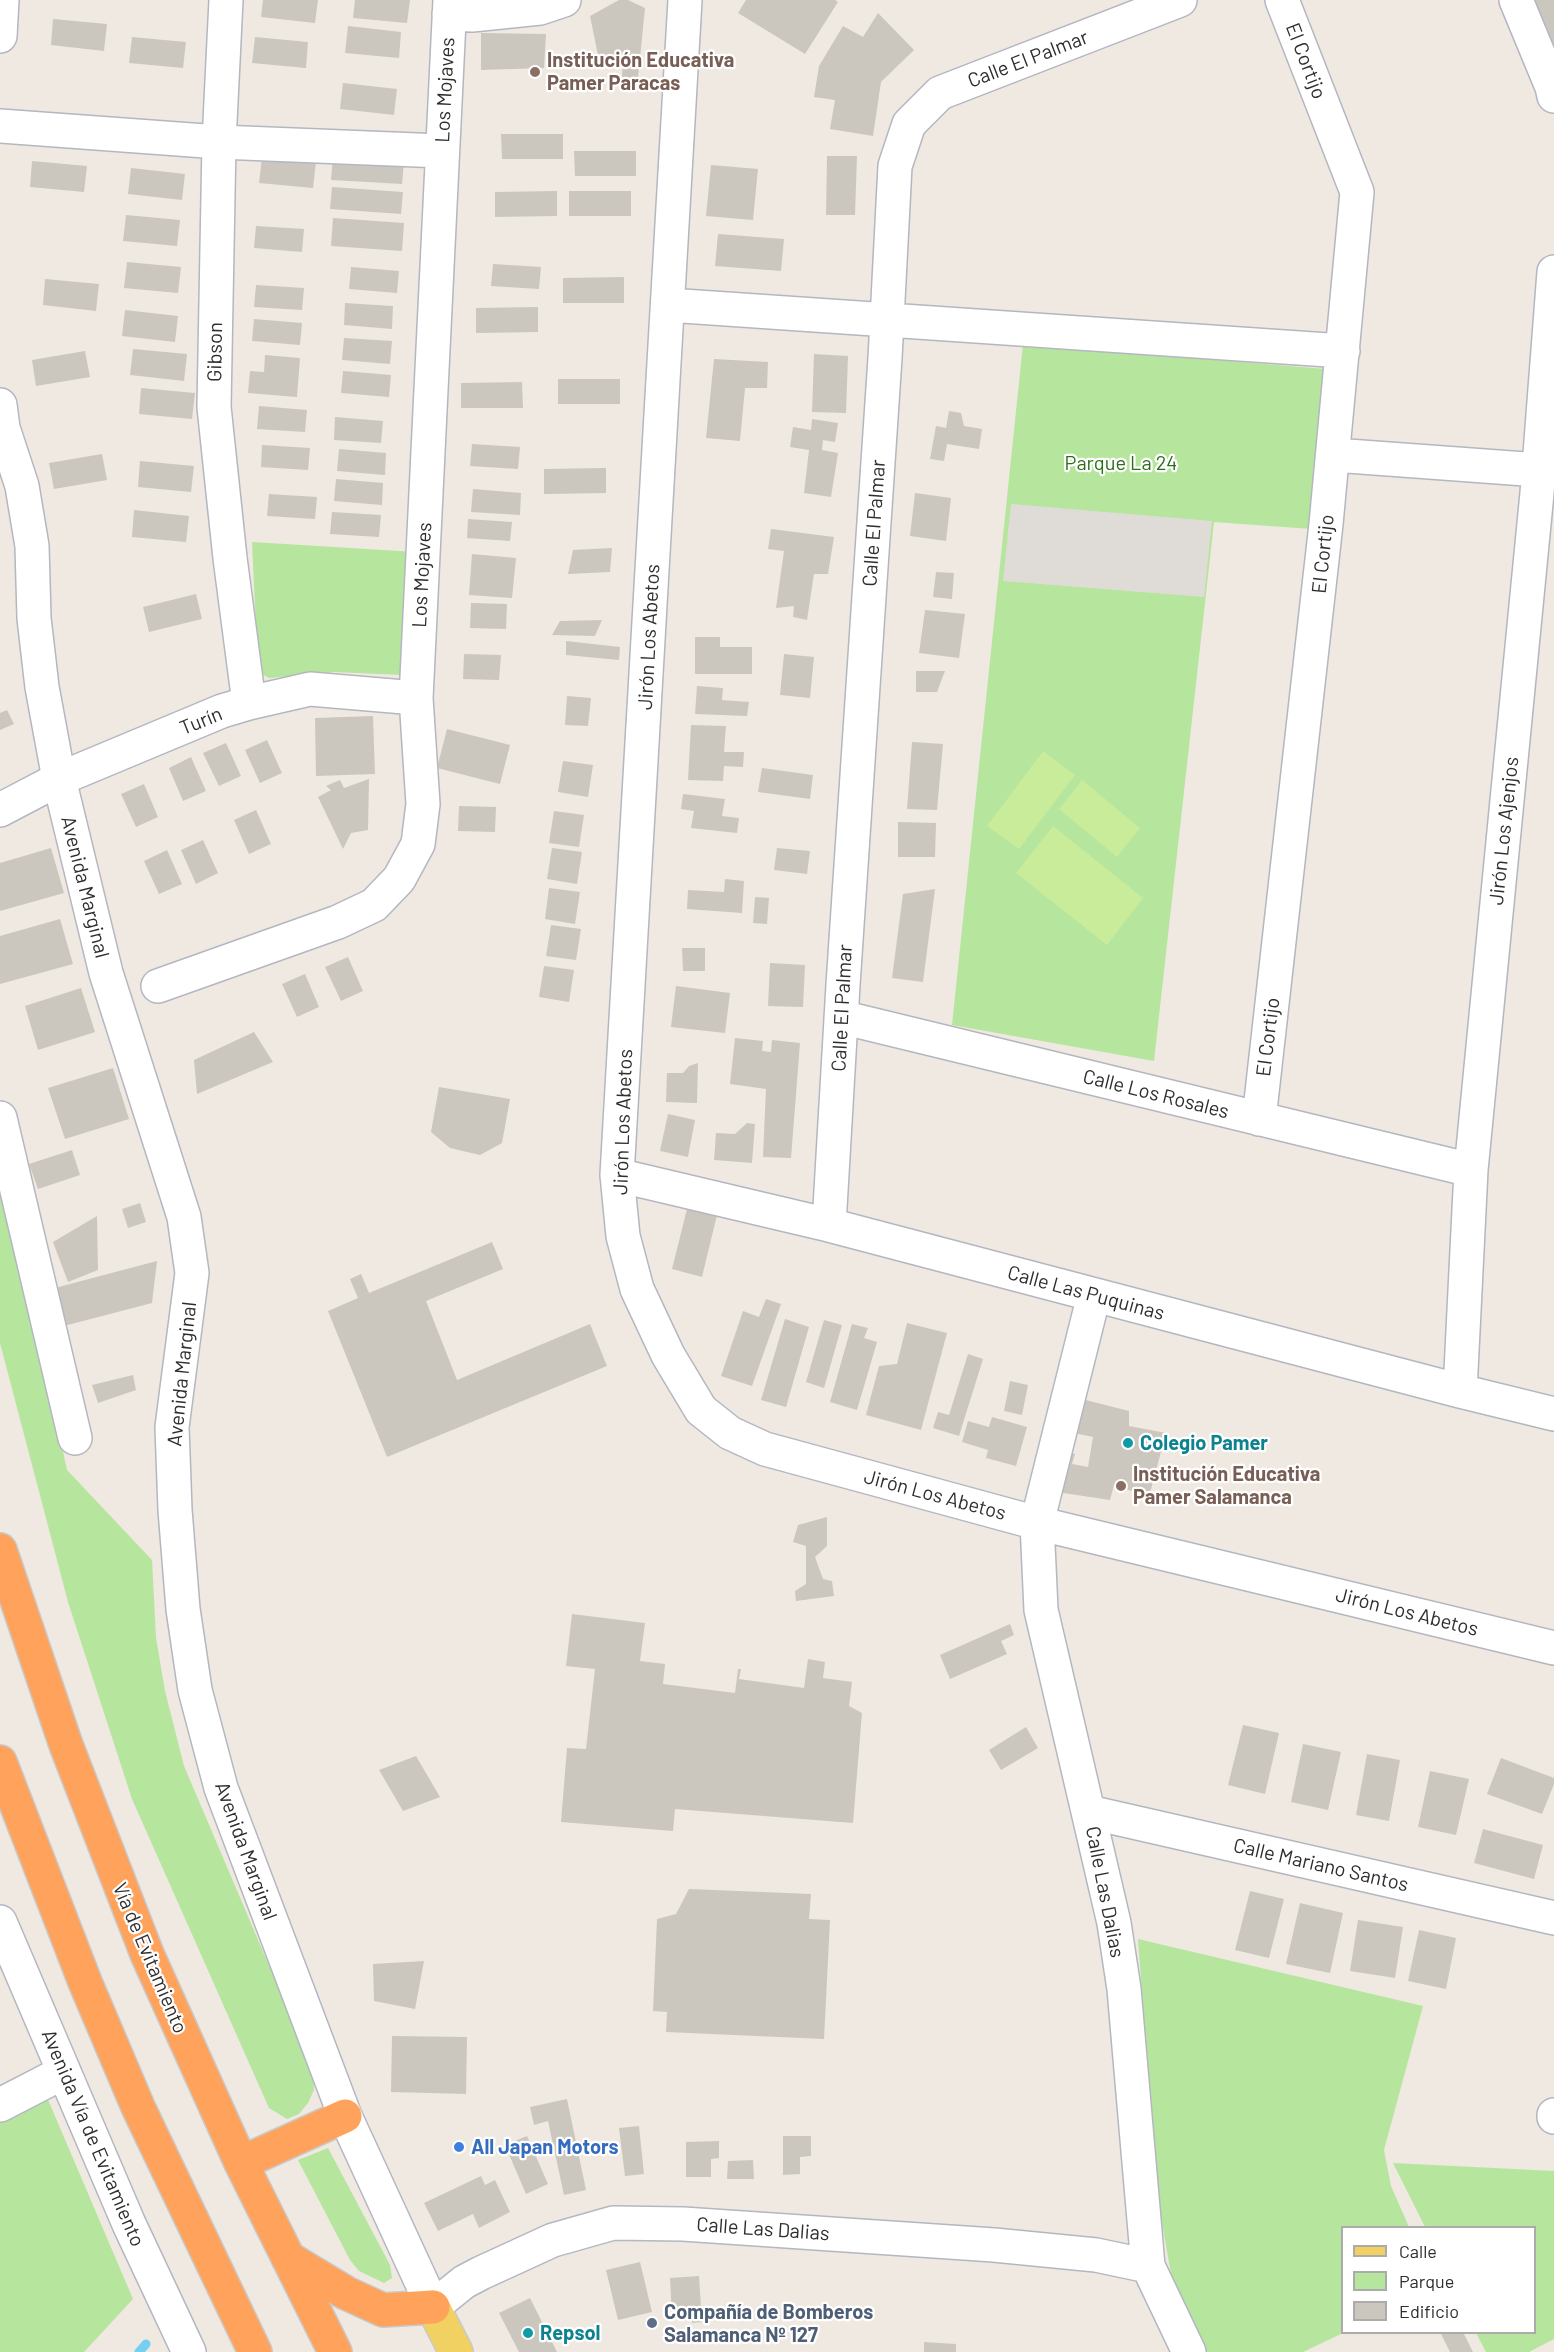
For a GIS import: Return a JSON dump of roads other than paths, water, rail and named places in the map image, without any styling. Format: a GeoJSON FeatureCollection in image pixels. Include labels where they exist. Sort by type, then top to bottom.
{"type":"FeatureCollection","features":[{"type":"Feature","properties":{"kind":"highway","name":"Vía de Evitamiento"},"geometry":{"type":"LineString","coordinates":[[0,1550],[62,1734],[105,1850],[170,2006],[241,2163],[335,2352]]}},
{"type":"Feature","properties":{"kind":"highway"},"geometry":{"type":"LineString","coordinates":[[0,1762],[72,1952],[134,2097],[196,2232],[255,2352]]}},
{"type":"Feature","properties":{"kind":"highway"},"geometry":{"type":"LineString","coordinates":[[241,2163],[345,2116]]}},
{"type":"Feature","properties":{"kind":"highway"},"geometry":{"type":"LineString","coordinates":[[288,2258],[346,2293],[383,2310],[433,2307]]}},
{"type":"Feature","properties":{"kind":"main road","name":"Avenida Marginal"},"geometry":{"type":"LineString","coordinates":[[433,2307],[456,2352]]}},
{"type":"Feature","properties":{"kind":"street"},"geometry":{"type":"LineString","coordinates":[[0,36],[2,0]]}},
{"type":"Feature","properties":{"kind":"street","name":"Gibson"},"geometry":{"type":"LineString","coordinates":[[226,0],[219,142],[214,407],[230,558],[249,703]]}},
{"type":"Feature","properties":{"kind":"street"},"geometry":{"type":"LineString","coordinates":[[450,7],[472,15],[540,8],[564,0]]}},
{"type":"Feature","properties":{"kind":"street","name":"Jirón Los Abetos"},"geometry":{"type":"LineString","coordinates":[[685,0],[617,1175],[623,1236],[637,1289],[668,1355],[701,1410],[730,1433],[765,1449],[1037,1522],[1554,1648]]}},
{"type":"Feature","properties":{"kind":"street","name":"Calle El Palmar"},"geometry":{"type":"LineString","coordinates":[[830,1226],[841,1017],[895,166],[909,124],[940,93],[1180,0]]}},
{"type":"Feature","properties":{"kind":"street","name":"El Cortijo"},"geometry":{"type":"LineString","coordinates":[[1259,1119],[1334,455],[1357,192],[1282,0]]}},
{"type":"Feature","properties":{"kind":"street"},"geometry":{"type":"LineString","coordinates":[[1516,0],[1554,96]]}},
{"type":"Feature","properties":{"kind":"street","name":"Los Mojaves"},"geometry":{"type":"LineString","coordinates":[[158,986],[338,922],[374,905],[399,879],[418,844],[423,804],[416,698],[450,7]]}},
{"type":"Feature","properties":{"kind":"street"},"geometry":{"type":"LineString","coordinates":[[0,126],[219,142],[442,151]]}},
{"type":"Feature","properties":{"kind":"street","name":"Jirón Los Ajenjos"},"geometry":{"type":"LineString","coordinates":[[1460,1391],[1471,1170],[1543,486],[1554,272]]}},
{"type":"Feature","properties":{"kind":"street"},"geometry":{"type":"LineString","coordinates":[[668,305],[1343,351]]}},
{"type":"Feature","properties":{"kind":"street","name":"Avenida Marginal"},"geometry":{"type":"LineString","coordinates":[[0,405],[3,428],[22,486],[32,546],[34,618],[42,687],[59,779],[106,973],[184,1217],[192,1273],[172,1427],[175,1510],[183,1609],[195,1690],[221,1788],[345,2116],[433,2307]]}},
{"type":"Feature","properties":{"kind":"street"},"geometry":{"type":"LineString","coordinates":[[1334,455],[1543,486]]}},
{"type":"Feature","properties":{"kind":"street","name":"Turín"},"geometry":{"type":"LineString","coordinates":[[0,810],[59,779],[222,711],[249,703],[310,689],[416,698]]}},
{"type":"Feature","properties":{"kind":"street","name":"Calle Los Rosales"},"geometry":{"type":"LineString","coordinates":[[841,1017],[1471,1170]]}},
{"type":"Feature","properties":{"kind":"street"},"geometry":{"type":"LineString","coordinates":[[0,1118],[75,1437]]}},
{"type":"Feature","properties":{"kind":"street","name":"Calle Las Puquinas"},"geometry":{"type":"LineString","coordinates":[[617,1175],[830,1226],[1554,1414]]}},
{"type":"Feature","properties":{"kind":"street","name":"Calle Las Dalias"},"geometry":{"type":"LineString","coordinates":[[1094,1295],[1037,1522],[1041,1610],[1114,1923],[1124,1989],[1149,2266],[1189,2352]]}},
{"type":"Feature","properties":{"kind":"street","name":"Calle Mariano Santos"},"geometry":{"type":"LineString","coordinates":[[1089,1812],[1554,1918]]}},
{"type":"Feature","properties":{"kind":"street","name":"Avenida Vía de Evitamiento"},"geometry":{"type":"LineString","coordinates":[[0,1922],[129,2224],[189,2352]]}},
{"type":"Feature","properties":{"kind":"street"},"geometry":{"type":"LineString","coordinates":[[0,2104],[63,2072]]}},
{"type":"Feature","properties":{"kind":"street","name":"Calle Las Dalias"},"geometry":{"type":"LineString","coordinates":[[433,2307],[464,2282],[501,2264],[553,2240],[613,2223],[683,2224],[1004,2246],[1096,2255],[1149,2266]]}},
{"type":"Feature","properties":{"kind":"waterway"},"geometry":{"type":"LineString","coordinates":[[139,2352],[146,2344]]}},
{"type":"Feature","properties":{"kind":"place","name":"Institución Educativa Pamer Paracas"},"geometry":{"type":"Point","coordinates":[535,72]}},
{"type":"Feature","properties":{"kind":"place","name":"Colegio Pamer"},"geometry":{"type":"Point","coordinates":[1128,1443]}},
{"type":"Feature","properties":{"kind":"place","name":"Institución Educativa Pamer Salamanca"},"geometry":{"type":"Point","coordinates":[1121,1486]}},
{"type":"Feature","properties":{"kind":"place","name":"All Japan Motors"},"geometry":{"type":"Point","coordinates":[459,2147]}},
{"type":"Feature","properties":{"kind":"place","name":"Compañía de Bomberos Salamanca Nº 127"},"geometry":{"type":"Point","coordinates":[652,2323]}},
{"type":"Feature","properties":{"kind":"place","name":"Repsol"},"geometry":{"type":"Point","coordinates":[528,2333]}},
{"type":"Feature","properties":{"kind":"park label","name":"Parque La 24"},"geometry":{"type":"Point","coordinates":[1121,463]}}]}
